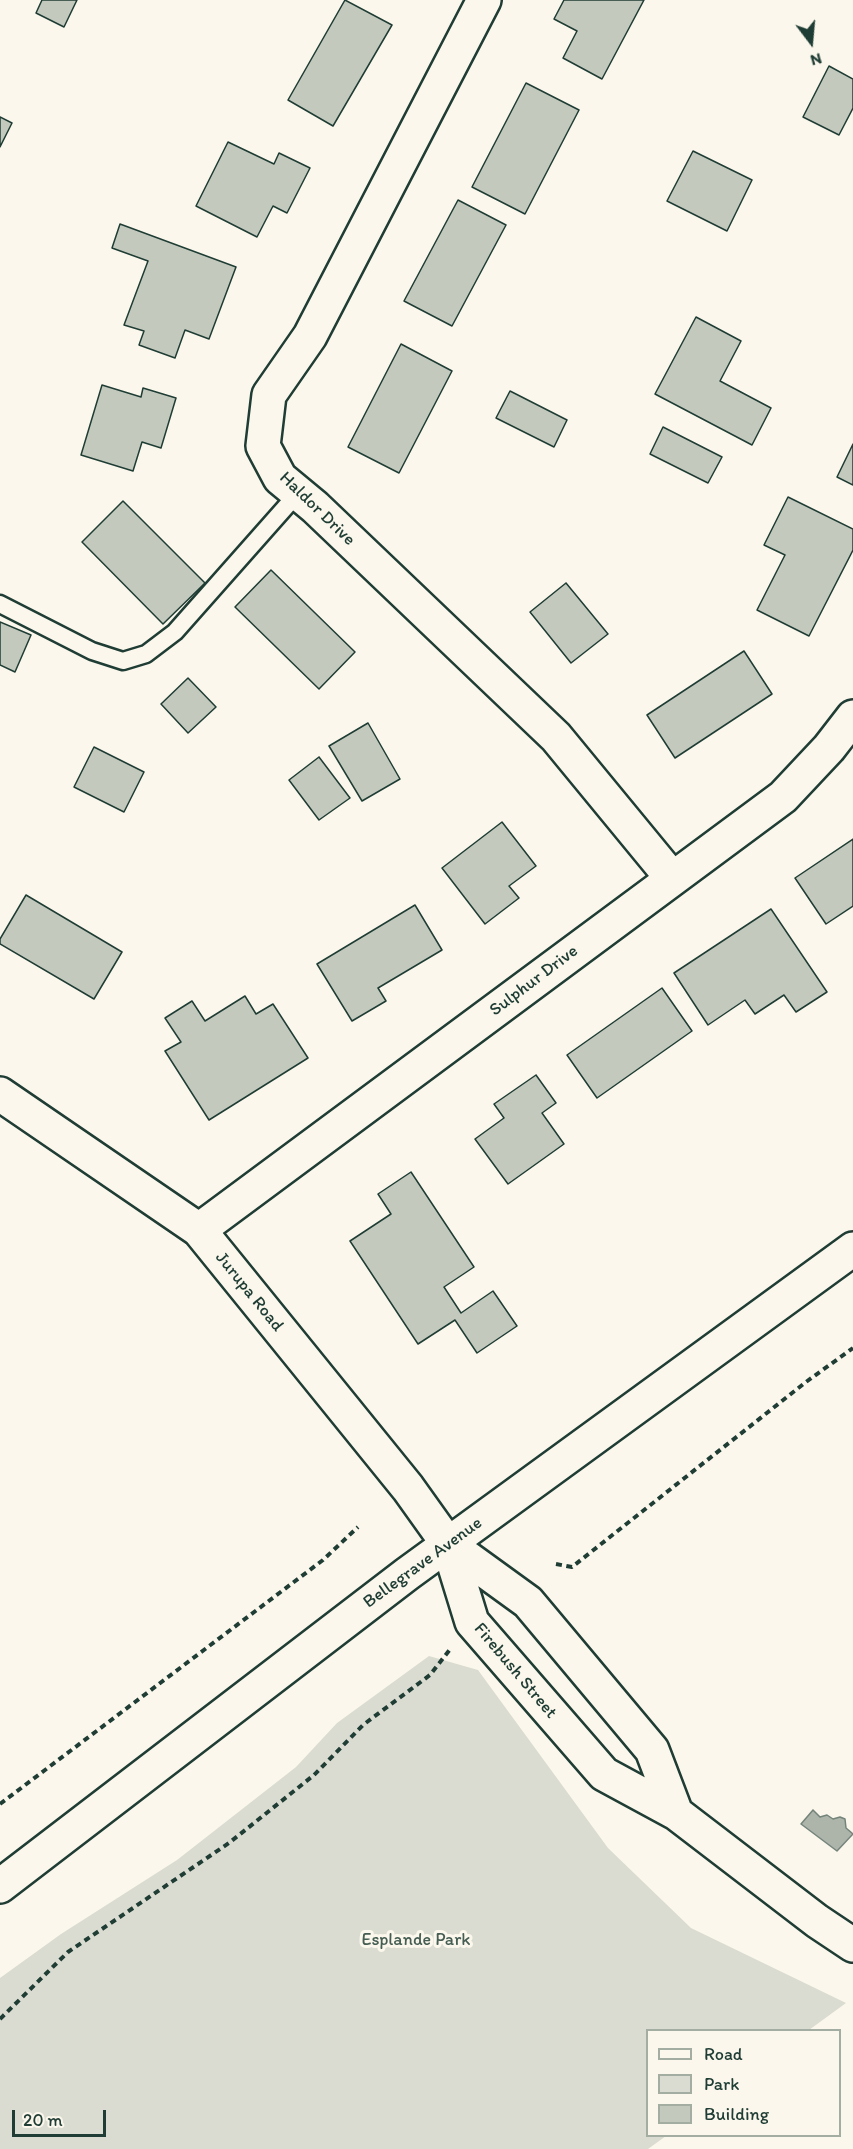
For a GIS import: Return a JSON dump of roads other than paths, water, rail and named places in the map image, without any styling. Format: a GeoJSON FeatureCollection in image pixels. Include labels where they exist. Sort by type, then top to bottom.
{"type":"FeatureCollection","features":[{"type":"Feature","properties":{"kind":"street","name":"Haldor Drive"},"geometry":{"type":"LineString","coordinates":[[484,0],[310,336],[270,395],[263,446],[280,478],[556,737],[672,878]]}},
{"type":"Feature","properties":{"kind":"street","name":"Sulphur Drive"},"geometry":{"type":"LineString","coordinates":[[199,1230],[783,797],[829,748],[853,717]]}},
{"type":"Feature","properties":{"kind":"street","name":"Jurupa Road"},"geometry":{"type":"LineString","coordinates":[[0,1094],[199,1230],[408,1488],[448,1544]]}},
{"type":"Feature","properties":{"kind":"street","name":"Bellegrave Avenue"},"geometry":{"type":"LineString","coordinates":[[0,1886],[448,1544],[853,1249]]}},
{"type":"Feature","properties":{"kind":"street"},"geometry":{"type":"LineString","coordinates":[[448,1544],[528,1602],[652,1750],[676,1813]]}},
{"type":"Feature","properties":{"kind":"street","name":"Firebush Street"},"geometry":{"type":"LineString","coordinates":[[448,1544],[472,1622],[604,1774],[676,1813],[817,1921],[853,1945]]}},
{"type":"Feature","properties":{"kind":"lane"},"geometry":{"type":"LineString","coordinates":[[0,604],[102,654],[123,661],[146,654],[175,632],[298,493]]}},
{"type":"Feature","properties":{"kind":"park label","name":"Esplande Park"},"geometry":{"type":"Point","coordinates":[416,1940]}}]}
